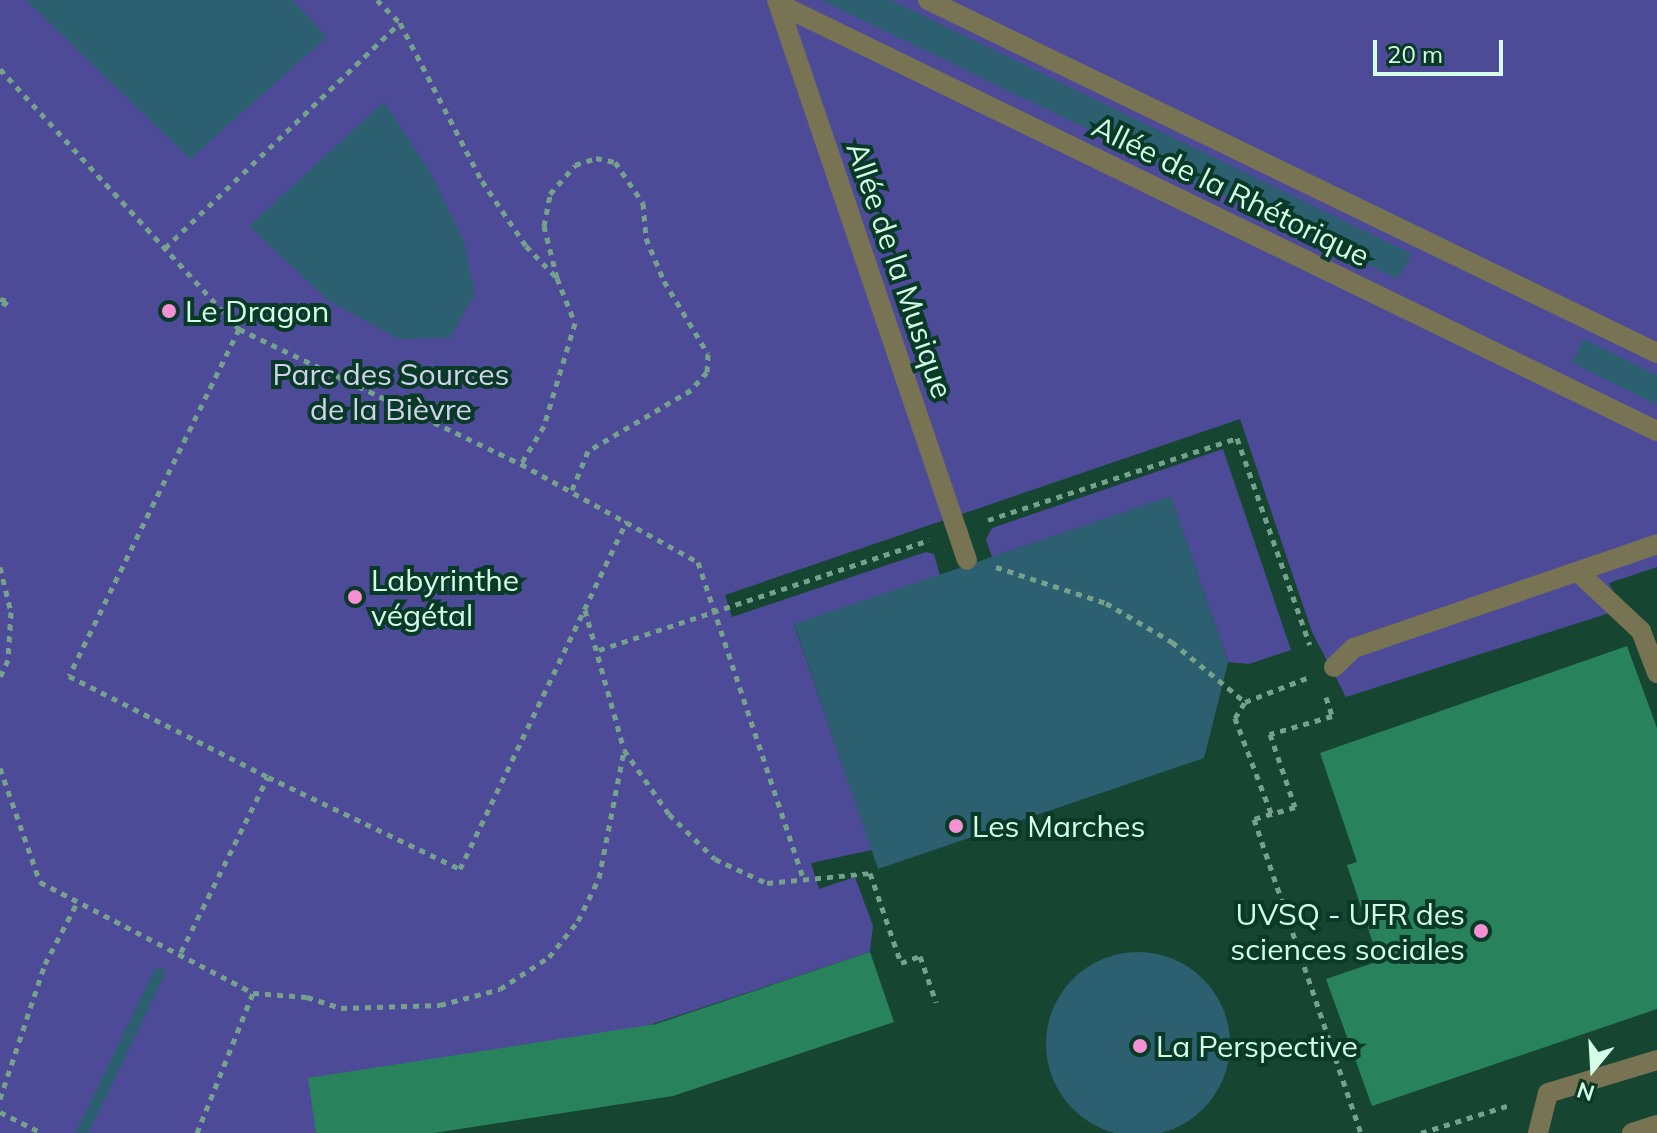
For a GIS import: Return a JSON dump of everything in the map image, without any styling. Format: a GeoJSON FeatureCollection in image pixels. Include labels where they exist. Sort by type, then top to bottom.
{"type":"FeatureCollection","features":[{"type":"Feature","properties":{"kind":"street","name":"Allée de la Rhétorique"},"geometry":{"type":"LineString","coordinates":[[928,0],[1657,353]]}},
{"type":"Feature","properties":{"kind":"street","name":"Allée de la Rhétorique"},"geometry":{"type":"LineString","coordinates":[[778,2],[1657,431]]}},
{"type":"Feature","properties":{"kind":"street","name":"Allée de la Musique"},"geometry":{"type":"LineString","coordinates":[[778,2],[967,560]]}},
{"type":"Feature","properties":{"kind":"street"},"geometry":{"type":"LineString","coordinates":[[1334,667],[1354,648],[1657,544]]}},
{"type":"Feature","properties":{"kind":"street"},"geometry":{"type":"LineString","coordinates":[[1578,572],[1641,631],[1657,673]]}},
{"type":"Feature","properties":{"kind":"street"},"geometry":{"type":"LineString","coordinates":[[1538,1133],[1548,1093],[1657,1060]]}},
{"type":"Feature","properties":{"kind":"street"},"geometry":{"type":"LineString","coordinates":[[1632,1133],[1657,1125]]}},
{"type":"Feature","properties":{"kind":"path"},"geometry":{"type":"LineString","coordinates":[[377,0],[400,23],[482,181],[526,246],[557,278]]}},
{"type":"Feature","properties":{"kind":"path"},"geometry":{"type":"LineString","coordinates":[[165,248],[400,23]]}},
{"type":"Feature","properties":{"kind":"path"},"geometry":{"type":"LineString","coordinates":[[0,69],[239,329],[521,464],[698,562],[804,881]]}},
{"type":"Feature","properties":{"kind":"path"},"geometry":{"type":"LineString","coordinates":[[521,464],[544,426],[575,323],[557,278],[544,226],[550,194],[575,165],[596,158],[615,162],[643,203],[646,238],[664,281],[708,354],[707,372],[691,390],[588,451],[572,490]]}},
{"type":"Feature","properties":{"kind":"path"},"geometry":{"type":"LineString","coordinates":[[0,299],[7,301],[0,309]]}},
{"type":"Feature","properties":{"kind":"path"},"geometry":{"type":"LineString","coordinates":[[239,329],[69,676],[268,777],[460,869],[627,521]]}},
{"type":"Feature","properties":{"kind":"path"},"geometry":{"type":"LineString","coordinates":[[599,650],[1237,438],[1314,658]]}},
{"type":"Feature","properties":{"kind":"path"},"geometry":{"type":"LineString","coordinates":[[967,560],[1106,603],[1172,642],[1245,702]]}},
{"type":"Feature","properties":{"kind":"path"},"geometry":{"type":"LineString","coordinates":[[0,567],[11,612],[8,660],[0,677]]}},
{"type":"Feature","properties":{"kind":"path"},"geometry":{"type":"LineString","coordinates":[[585,609],[599,650],[624,750],[669,814],[715,859],[767,883],[870,873],[901,963],[920,956],[936,1002]]}},
{"type":"Feature","properties":{"kind":"path"},"geometry":{"type":"LineString","coordinates":[[1324,687],[1332,716],[1270,734],[1295,807],[1254,819],[1361,1133]]}},
{"type":"Feature","properties":{"kind":"path"},"geometry":{"type":"LineString","coordinates":[[1271,691],[1245,702],[1235,718],[1271,813]]}},
{"type":"Feature","properties":{"kind":"path"},"geometry":{"type":"LineString","coordinates":[[0,768],[40,882],[181,952],[253,993],[307,997],[341,1008],[440,1005],[500,989],[549,957],[578,921],[599,878],[615,820],[624,750]]}},
{"type":"Feature","properties":{"kind":"path"},"geometry":{"type":"LineString","coordinates":[[181,952],[268,777]]}},
{"type":"Feature","properties":{"kind":"path"},"geometry":{"type":"LineString","coordinates":[[0,1099],[45,964],[78,901]]}},
{"type":"Feature","properties":{"kind":"path"},"geometry":{"type":"LineString","coordinates":[[197,1133],[253,993]]}},
{"type":"Feature","properties":{"kind":"path"},"geometry":{"type":"LineString","coordinates":[[1421,1133],[1548,1093]]}},
{"type":"Feature","properties":{"kind":"path"},"geometry":{"type":"LineString","coordinates":[[0,1112],[42,1133]]}},
{"type":"Feature","properties":{"kind":"green space","name":"Parc des Sources de la Bièvre"},"geometry":{"type":"Polygon","coordinates":[[[0,0],[1657,0],[1657,567],[1609,583],[1622,609],[1346,697],[1312,632],[1240,419],[725,595],[732,617],[926,552],[934,554],[940,575],[794,625],[872,850],[811,863],[819,889],[855,877],[873,926],[870,952],[324,1133],[0,1133],[0,0]]]}},
{"type":"Feature","properties":{"kind":"green space"},"geometry":{"type":"Polygon","coordinates":[[[1223,449],[1291,650],[1249,664],[1228,662],[1171,497],[992,557],[986,539],[992,528],[1223,449]]]}},
{"type":"Feature","properties":{"kind":"water"},"geometry":{"type":"Polygon","coordinates":[[[26,0],[293,0],[327,37],[190,159],[26,0]]]}},
{"type":"Feature","properties":{"kind":"water"},"geometry":{"type":"Polygon","coordinates":[[[821,0],[891,0],[1412,254],[1398,279],[821,0]]]}},
{"type":"Feature","properties":{"kind":"water"},"geometry":{"type":"Polygon","coordinates":[[[384,102],[431,173],[464,242],[475,294],[450,338],[399,339],[329,301],[249,226],[384,102]]]}},
{"type":"Feature","properties":{"kind":"water"},"geometry":{"type":"Polygon","coordinates":[[[1584,339],[1657,375],[1657,405],[1572,363],[1584,339]]]}},
{"type":"Feature","properties":{"kind":"water"},"geometry":{"type":"Polygon","coordinates":[[[1171,496],[1228,662],[1204,758],[878,869],[794,624],[1171,496]]]}},
{"type":"Feature","properties":{"kind":"water"},"geometry":{"type":"Polygon","coordinates":[[[1138,952],[1156,953],[1173,959],[1203,979],[1223,1009],[1229,1026],[1229,1062],[1223,1079],[1203,1109],[1173,1129],[1156,1135],[1138,1136],[1120,1135],[1103,1129],[1073,1109],[1053,1079],[1047,1062],[1046,1044],[1047,1026],[1053,1009],[1073,979],[1103,959],[1120,953],[1138,952]]]}},
{"type":"Feature","properties":{"kind":"building","name":"UVSQ - UFR des sciences sociales"},"geometry":{"type":"Polygon","coordinates":[[[1627,646],[1657,728],[1657,1009],[1372,1106],[1326,979],[1379,961],[1347,865],[1357,862],[1320,753],[1627,646]]]}},
{"type":"Feature","properties":{"kind":"building"},"geometry":{"type":"Polygon","coordinates":[[[870,952],[894,1022],[673,1096],[434,1133],[316,1133],[308,1078],[656,1024],[870,952]]]}},
{"type":"Feature","properties":{"kind":"waterway"},"geometry":{"type":"LineString","coordinates":[[82,1133],[159,974]]}},
{"type":"Feature","properties":{"kind":"place","name":"Le Dragon"},"geometry":{"type":"Point","coordinates":[169,311]}},
{"type":"Feature","properties":{"kind":"place","name":"Labyrinthe végétal"},"geometry":{"type":"Point","coordinates":[355,597]}},
{"type":"Feature","properties":{"kind":"place","name":"Les Marches"},"geometry":{"type":"Point","coordinates":[956,826]}},
{"type":"Feature","properties":{"kind":"place","name":"UVSQ - UFR des sciences sociales"},"geometry":{"type":"Point","coordinates":[1481,931]}},
{"type":"Feature","properties":{"kind":"place","name":"La Perspective"},"geometry":{"type":"Point","coordinates":[1140,1046]}}]}
